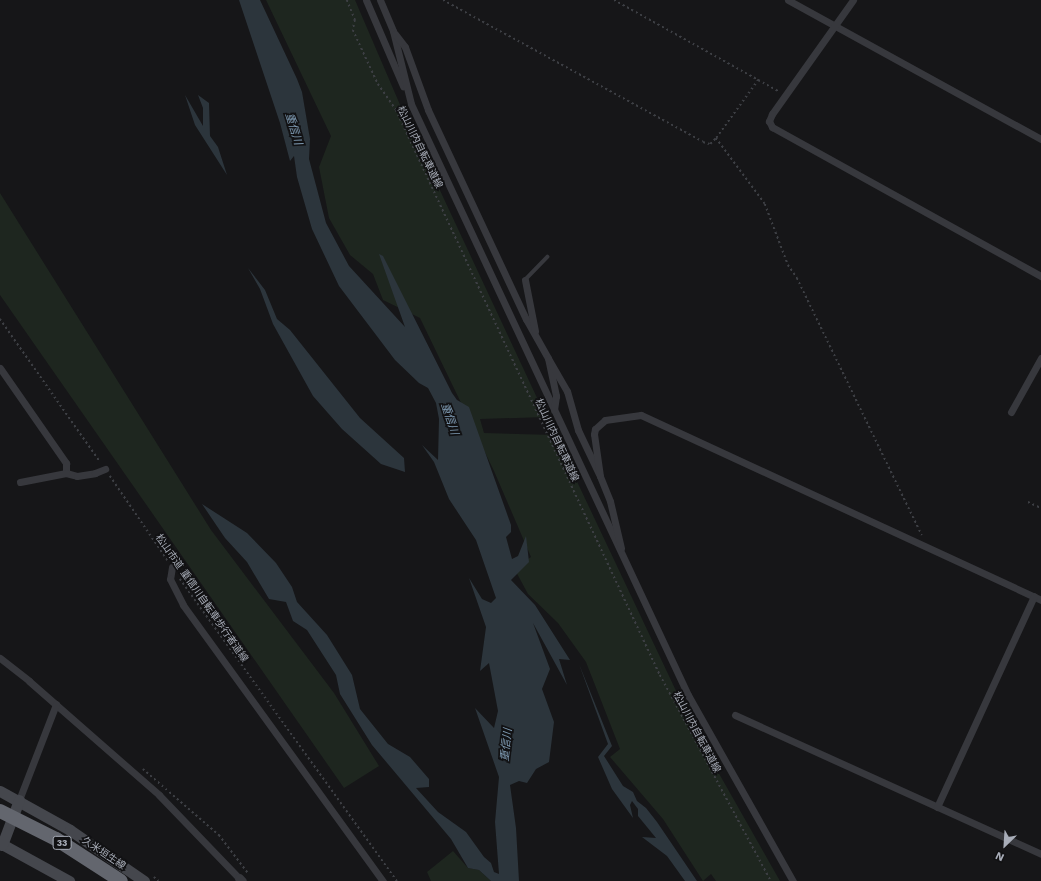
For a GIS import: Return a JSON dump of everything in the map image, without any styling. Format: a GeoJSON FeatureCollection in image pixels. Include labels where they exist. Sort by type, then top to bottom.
{"type":"FeatureCollection","features":[{"type":"Feature","properties":{"kind":"highway","name":"33"},"geometry":{"type":"LineString","coordinates":[[0,811],[56,840],[121,881]]}},
{"type":"Feature","properties":{"kind":"main road","name":"久米垣生線"},"geometry":{"type":"LineString","coordinates":[[0,792],[19,800],[70,830],[144,881]]}},
{"type":"Feature","properties":{"kind":"main road"},"geometry":{"type":"LineString","coordinates":[[19,800],[1,846],[69,881]]}},
{"type":"Feature","properties":{"kind":"street"},"geometry":{"type":"LineString","coordinates":[[366,0],[412,104],[688,695],[793,881]]}},
{"type":"Feature","properties":{"kind":"street"},"geometry":{"type":"LineString","coordinates":[[380,0],[393,31],[412,104]]}},
{"type":"Feature","properties":{"kind":"street"},"geometry":{"type":"LineString","coordinates":[[788,0],[1041,139]]}},
{"type":"Feature","properties":{"kind":"street"},"geometry":{"type":"LineString","coordinates":[[853,0],[834,25],[770,121],[777,132],[1041,276]]}},
{"type":"Feature","properties":{"kind":"street"},"geometry":{"type":"LineString","coordinates":[[393,31],[405,48],[428,110],[526,319],[567,391],[578,430],[592,464],[600,476]]}},
{"type":"Feature","properties":{"kind":"street"},"geometry":{"type":"LineString","coordinates":[[525,280],[536,335]]}},
{"type":"Feature","properties":{"kind":"street"},"geometry":{"type":"LineString","coordinates":[[548,358],[556,396],[554,410]]}},
{"type":"Feature","properties":{"kind":"street"},"geometry":{"type":"LineString","coordinates":[[1011,412],[1040,359]]}},
{"type":"Feature","properties":{"kind":"street"},"geometry":{"type":"LineString","coordinates":[[0,368],[66,463],[66,473]]}},
{"type":"Feature","properties":{"kind":"street"},"geometry":{"type":"LineString","coordinates":[[621,553],[620,535],[600,476],[594,442],[595,429],[605,420],[641,415],[1041,600]]}},
{"type":"Feature","properties":{"kind":"street"},"geometry":{"type":"LineString","coordinates":[[20,482],[66,473],[76,476],[95,473],[105,469]]}},
{"type":"Feature","properties":{"kind":"street"},"geometry":{"type":"LineString","coordinates":[[172,567],[170,579],[180,600],[383,881]]}},
{"type":"Feature","properties":{"kind":"street"},"geometry":{"type":"LineString","coordinates":[[937,807],[1034,596]]}},
{"type":"Feature","properties":{"kind":"street"},"geometry":{"type":"LineString","coordinates":[[0,658],[56,704],[170,804],[241,880]]}},
{"type":"Feature","properties":{"kind":"street"},"geometry":{"type":"LineString","coordinates":[[19,800],[56,704]]}},
{"type":"Feature","properties":{"kind":"street"},"geometry":{"type":"LineString","coordinates":[[735,715],[1041,854]]}},
{"type":"Feature","properties":{"kind":"lane"},"geometry":{"type":"LineString","coordinates":[[525,280],[547,257]]}},
{"type":"Feature","properties":{"kind":"path","name":"松山川内自転車道線"},"geometry":{"type":"LineString","coordinates":[[347,0],[355,20],[353,30],[378,84],[396,110],[672,701],[771,881]]}},
{"type":"Feature","properties":{"kind":"path"},"geometry":{"type":"LineString","coordinates":[[444,0],[703,142],[710,144],[716,138],[758,79]]}},
{"type":"Feature","properties":{"kind":"path"},"geometry":{"type":"LineString","coordinates":[[614,0],[786,95]]}},
{"type":"Feature","properties":{"kind":"path"},"geometry":{"type":"LineString","coordinates":[[716,138],[753,184],[765,204],[788,265],[797,278],[928,548]]}},
{"type":"Feature","properties":{"kind":"path","name":"松山市道 重信川自転車歩行者道線"},"geometry":{"type":"LineString","coordinates":[[0,319],[172,567],[397,881]]}},
{"type":"Feature","properties":{"kind":"path"},"geometry":{"type":"LineString","coordinates":[[1028,502],[1041,508]]}},
{"type":"Feature","properties":{"kind":"shaded area"},"geometry":{"type":"Polygon","coordinates":[[[266,0],[355,0],[401,107],[546,417],[480,419],[484,433],[555,435],[696,733],[780,881],[716,881],[711,874],[703,881],[663,819],[610,757],[620,749],[586,662],[558,623],[528,594],[514,568],[531,557],[494,471],[420,318],[383,300],[373,274],[350,255],[329,218],[319,167],[331,136],[266,0]]]}},
{"type":"Feature","properties":{"kind":"shaded area"},"geometry":{"type":"Polygon","coordinates":[[[0,193],[211,530],[334,693],[379,766],[344,788],[0,295],[0,193]]]}},
{"type":"Feature","properties":{"kind":"shaded area"},"geometry":{"type":"Polygon","coordinates":[[[453,851],[468,868],[479,870],[491,881],[431,881],[427,872],[453,851]]]}},
{"type":"Feature","properties":{"kind":"water","name":"重信川"},"geometry":{"type":"Polygon","coordinates":[[[239,0],[260,0],[297,79],[302,92],[310,139],[309,159],[326,223],[349,266],[405,327],[379,254],[383,256],[452,393],[457,400],[469,407],[511,525],[511,532],[506,537],[512,559],[518,556],[526,536],[529,562],[511,580],[535,605],[570,660],[559,659],[567,685],[533,623],[550,669],[542,689],[554,722],[549,762],[536,769],[527,783],[519,781],[510,785],[516,828],[519,881],[491,881],[479,870],[468,868],[451,839],[372,745],[340,694],[336,675],[307,630],[293,621],[286,602],[269,599],[247,562],[225,538],[202,504],[247,533],[276,563],[292,587],[297,602],[327,635],[352,675],[360,709],[388,744],[410,757],[429,779],[429,787],[416,788],[438,812],[466,832],[484,857],[491,863],[494,872],[499,874],[495,822],[499,777],[475,708],[494,728],[498,711],[489,663],[480,671],[486,627],[469,578],[482,599],[491,603],[496,598],[476,540],[449,499],[434,462],[422,445],[438,460],[439,419],[436,403],[428,388],[419,383],[395,360],[339,286],[312,229],[297,177],[294,156],[290,161],[280,123],[239,0]]]}},
{"type":"Feature","properties":{"kind":"water"},"geometry":{"type":"Polygon","coordinates":[[[185,95],[203,126],[203,108],[198,95],[209,103],[210,136],[218,147],[227,175],[195,125],[185,95]]]}},
{"type":"Feature","properties":{"kind":"water"},"geometry":{"type":"Polygon","coordinates":[[[248,268],[265,290],[277,319],[290,330],[360,418],[404,458],[405,472],[381,464],[342,429],[313,396],[273,324],[260,289],[248,268]]]}},
{"type":"Feature","properties":{"kind":"water"},"geometry":{"type":"Polygon","coordinates":[[[579,664],[612,746],[604,756],[623,786],[633,792],[637,801],[646,808],[657,822],[697,881],[685,881],[667,856],[642,837],[656,838],[638,816],[638,809],[632,801],[630,805],[633,818],[612,789],[598,757],[608,744],[579,664]]]}}]}
